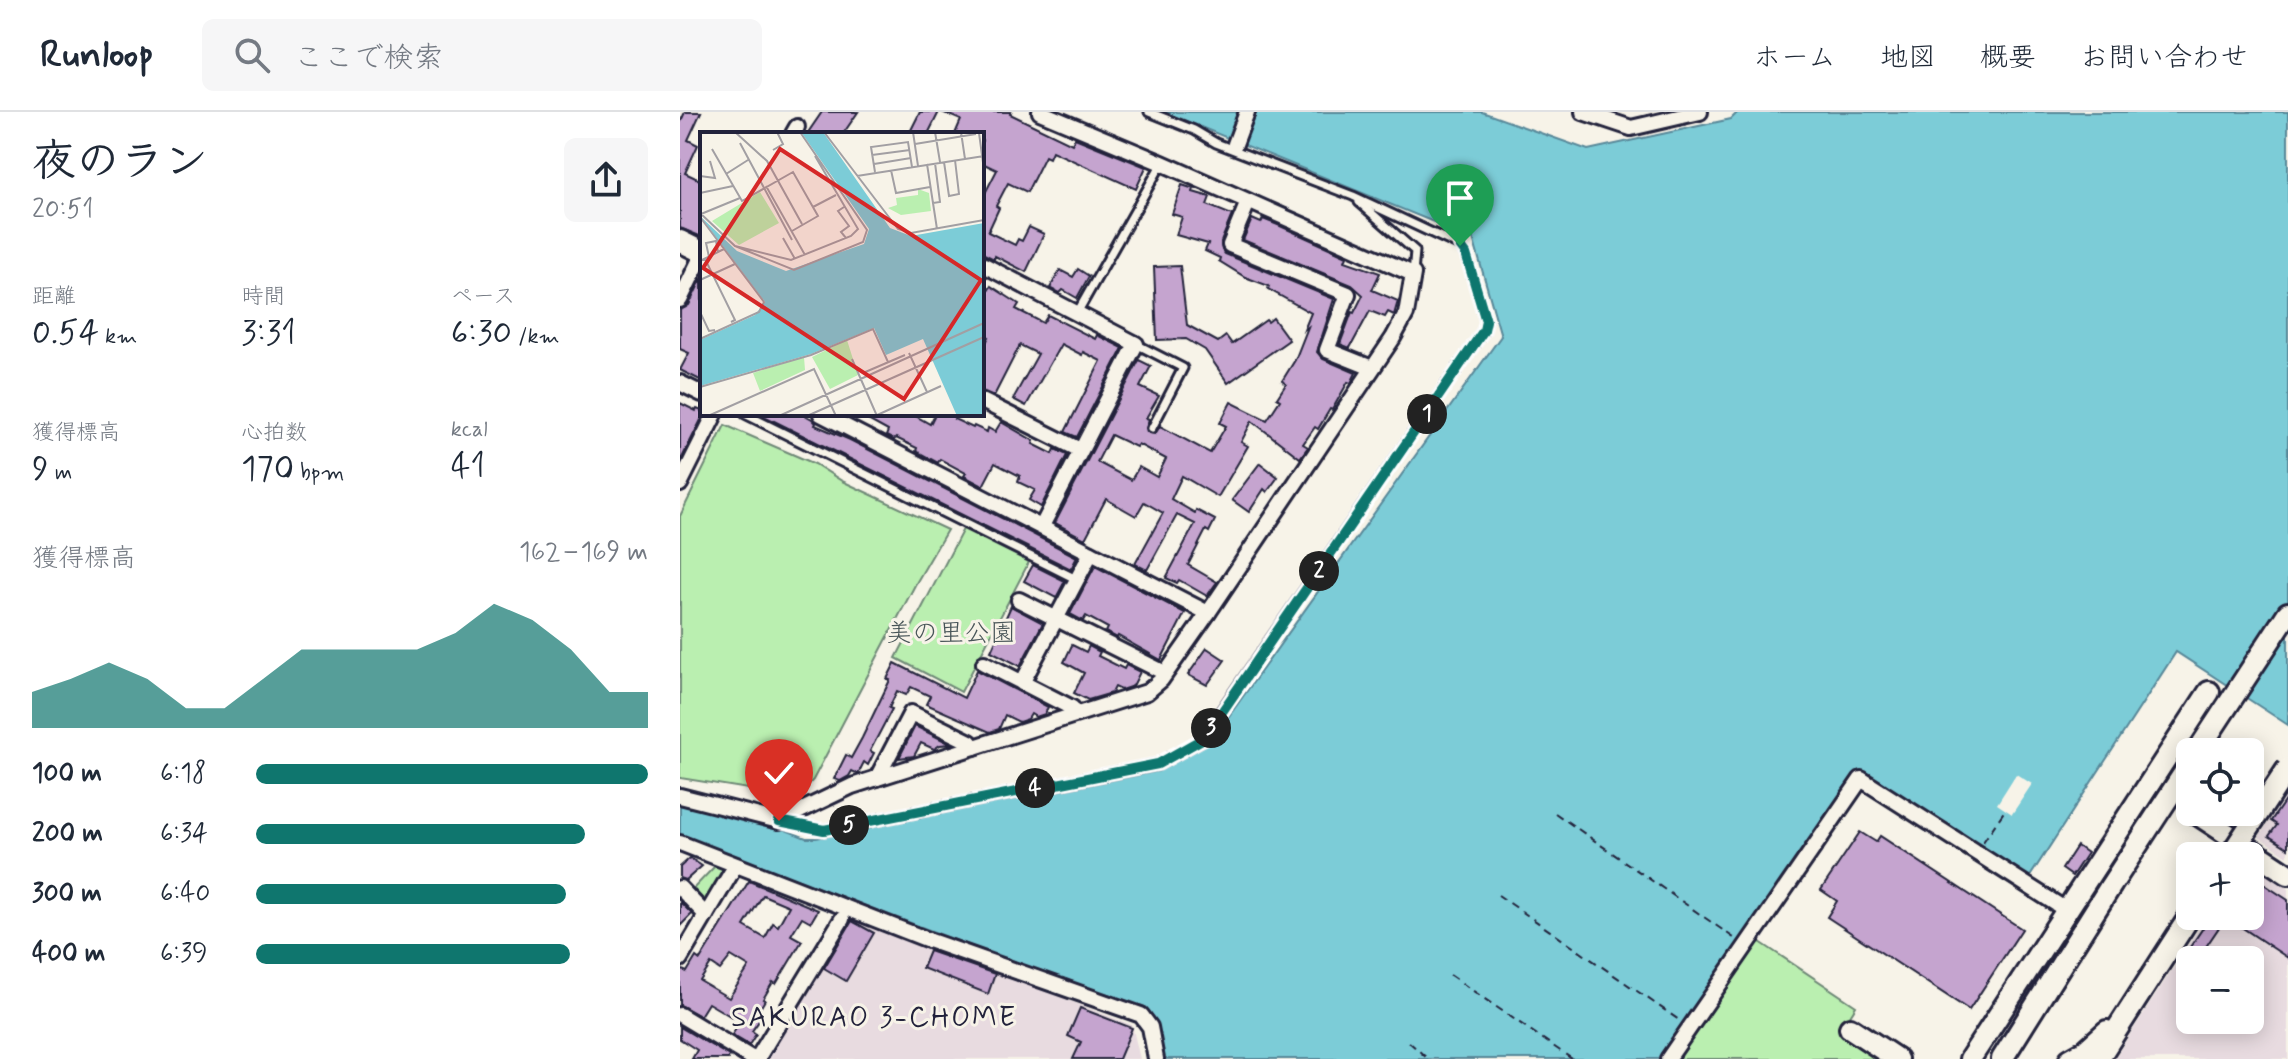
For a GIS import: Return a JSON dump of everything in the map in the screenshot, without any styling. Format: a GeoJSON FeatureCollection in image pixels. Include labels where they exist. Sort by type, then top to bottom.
{"type":"FeatureCollection","features":[{"type":"Feature","properties":{"kind":"street"},"geometry":{"type":"LineString","coordinates":[[680,796],[779,821],[852,786],[1147,692],[1165,673],[1208,613],[1406,314],[1413,274],[1040,112]]}},
{"type":"Feature","properties":{"kind":"street"},"geometry":{"type":"LineString","coordinates":[[1235,144],[1247,112]]}},
{"type":"Feature","properties":{"kind":"street"},"geometry":{"type":"LineString","coordinates":[[1583,112],[1631,128],[1700,112]]}},
{"type":"Feature","properties":{"kind":"street"},"geometry":{"type":"LineString","coordinates":[[1248,202],[1230,245],[1348,294],[1327,350],[1372,368]]}},
{"type":"Feature","properties":{"kind":"street"},"geometry":{"type":"LineString","coordinates":[[680,241],[700,252]]}},
{"type":"Feature","properties":{"kind":"street"},"geometry":{"type":"LineString","coordinates":[[680,300],[700,257]]}},
{"type":"Feature","properties":{"kind":"street"},"geometry":{"type":"LineString","coordinates":[[984,265],[1136,344],[1042,526]]}},
{"type":"Feature","properties":{"kind":"street"},"geometry":{"type":"LineString","coordinates":[[680,383],[700,393]]}},
{"type":"Feature","properties":{"kind":"street"},"geometry":{"type":"LineString","coordinates":[[984,402],[1080,450]]}},
{"type":"Feature","properties":{"kind":"street"},"geometry":{"type":"LineString","coordinates":[[680,484],[714,416]]}},
{"type":"Feature","properties":{"kind":"street"},"geometry":{"type":"LineString","coordinates":[[825,416],[1208,613]]}},
{"type":"Feature","properties":{"kind":"street"},"geometry":{"type":"LineString","coordinates":[[1022,683],[1091,553]]}},
{"type":"Feature","properties":{"kind":"street"},"geometry":{"type":"LineString","coordinates":[[1019,600],[1165,673]]}},
{"type":"Feature","properties":{"kind":"street"},"geometry":{"type":"LineString","coordinates":[[2206,738],[2288,613]]}},
{"type":"Feature","properties":{"kind":"street"},"geometry":{"type":"LineString","coordinates":[[984,663],[1072,708],[1075,714]]}},
{"type":"Feature","properties":{"kind":"street"},"geometry":{"type":"LineString","coordinates":[[1970,1059],[2209,692]]}},
{"type":"Feature","properties":{"kind":"street"},"geometry":{"type":"LineString","coordinates":[[877,778],[914,707],[974,747]]}},
{"type":"Feature","properties":{"kind":"street"},"geometry":{"type":"LineString","coordinates":[[2239,842],[2288,768]]}},
{"type":"Feature","properties":{"kind":"street"},"geometry":{"type":"LineString","coordinates":[[1668,1059],[1861,779],[2066,910]]}},
{"type":"Feature","properties":{"kind":"street"},"geometry":{"type":"LineString","coordinates":[[2151,783],[2176,800]]}},
{"type":"Feature","properties":{"kind":"street"},"geometry":{"type":"LineString","coordinates":[[2002,1059],[2176,786]]}},
{"type":"Feature","properties":{"kind":"street"},"geometry":{"type":"LineString","coordinates":[[2215,826],[2288,874]]}},
{"type":"Feature","properties":{"kind":"street"},"geometry":{"type":"LineString","coordinates":[[680,843],[931,941],[1141,1015],[1150,1027],[1156,1059]]}},
{"type":"Feature","properties":{"kind":"street"},"geometry":{"type":"LineString","coordinates":[[680,959],[731,873]]}},
{"type":"Feature","properties":{"kind":"street"},"geometry":{"type":"LineString","coordinates":[[680,888],[706,915]]}},
{"type":"Feature","properties":{"kind":"street"},"geometry":{"type":"LineString","coordinates":[[680,1015],[755,1059],[842,919]]}},
{"type":"Feature","properties":{"kind":"street"},"geometry":{"type":"LineString","coordinates":[[2098,1059],[2180,930]]}},
{"type":"Feature","properties":{"kind":"street"},"geometry":{"type":"LineString","coordinates":[[2070,1059],[2086,1050],[2128,1012]]}},
{"type":"Feature","properties":{"kind":"street"},"geometry":{"type":"LineString","coordinates":[[1850,1028],[1897,1059]]}},
{"type":"Feature","properties":{"kind":"lane"},"geometry":{"type":"LineString","coordinates":[[779,821],[824,830],[1158,764],[1204,738],[1486,325],[1466,254],[1460,246],[1353,196],[1216,143],[1194,130],[1149,112]]}},
{"type":"Feature","properties":{"kind":"lane"},"geometry":{"type":"LineString","coordinates":[[1077,313],[1162,163]]}},
{"type":"Feature","properties":{"kind":"lane"},"geometry":{"type":"LineString","coordinates":[[1353,196],[1415,251],[1413,274]]}},
{"type":"Feature","properties":{"kind":"lane"},"geometry":{"type":"LineString","coordinates":[[1136,344],[1183,368],[1152,428]]}},
{"type":"Feature","properties":{"kind":"lane"},"geometry":{"type":"LineString","coordinates":[[750,416],[1076,579]]}},
{"type":"Feature","properties":{"kind":"path"},"geometry":{"type":"LineString","coordinates":[[1980,847],[2005,810]]}},
{"type":"Feature","properties":{"kind":"path"},"geometry":{"type":"LineString","coordinates":[[1555,813],[1743,945]]}},
{"type":"Feature","properties":{"kind":"path"},"geometry":{"type":"LineString","coordinates":[[1498,895],[1688,1026]]}},
{"type":"Feature","properties":{"kind":"path"},"geometry":{"type":"LineString","coordinates":[[1450,975],[1572,1059]]}},
{"type":"Feature","properties":{"kind":"path"},"geometry":{"type":"LineString","coordinates":[[1409,1042],[1428,1059]]}},
{"type":"Feature","properties":{"kind":"shaded area"},"geometry":{"type":"Polygon","coordinates":[[[2288,792],[2288,856],[2259,837],[2288,792]]]}},
{"type":"Feature","properties":{"kind":"shaded area"},"geometry":{"type":"Polygon","coordinates":[[[2264,873],[2288,889],[2288,1059],[2114,1059],[2176,964],[2176,1034],[2264,1034],[2264,946],[2187,946],[2198,930],[2264,930],[2264,873]]]}},
{"type":"Feature","properties":{"kind":"shaded area"},"geometry":{"type":"Polygon","coordinates":[[[847,914],[1132,1025],[1140,1059],[762,1059],[847,914]]]}},
{"type":"Feature","properties":{"kind":"green space"},"geometry":{"type":"Polygon","coordinates":[[[725,425],[815,464],[842,481],[947,530],[813,780],[797,797],[680,778],[680,516],[725,425]]]}},
{"type":"Feature","properties":{"kind":"green space","name":"美の里公園"},"geometry":{"type":"Polygon","coordinates":[[[963,529],[1029,562],[961,692],[896,658],[963,529]]]}},
{"type":"Feature","properties":{"kind":"green space"},"geometry":{"type":"Polygon","coordinates":[[[716,865],[729,870],[708,905],[703,905],[690,892],[716,865]]]}},
{"type":"Feature","properties":{"kind":"green space"},"geometry":{"type":"Polygon","coordinates":[[[1754,938],[1856,1006],[1841,1030],[1885,1059],[1672,1059],[1754,938]]]}},
{"type":"Feature","properties":{"kind":"water"},"geometry":{"type":"Polygon","coordinates":[[[1164,112],[1482,112],[1588,150],[1731,119],[1738,112],[2288,112],[2288,725],[2176,652],[2029,878],[1862,771],[1665,1059],[1161,1059],[1157,1024],[1144,1012],[680,835],[680,802],[740,812],[806,838],[816,838],[1159,771],[1211,741],[1501,336],[1473,238],[1164,112]]]}},
{"type":"Feature","properties":{"kind":"pier"},"geometry":{"type":"Polygon","coordinates":[[[2016,774],[2032,784],[2012,814],[1997,804],[2016,774]]]}},
{"type":"Feature","properties":{"kind":"building"},"geometry":{"type":"Polygon","coordinates":[[[685,112],[701,112],[688,140],[698,145],[685,173],[700,180],[700,236],[680,228],[680,123],[685,112]]]}},
{"type":"Feature","properties":{"kind":"building"},"geometry":{"type":"Polygon","coordinates":[[[822,112],[858,112],[844,132],[808,132],[822,112]]]}},
{"type":"Feature","properties":{"kind":"building"},"geometry":{"type":"Polygon","coordinates":[[[920,112],[939,112],[929,132],[910,132],[920,112]]]}},
{"type":"Feature","properties":{"kind":"building"},"geometry":{"type":"Polygon","coordinates":[[[942,112],[1011,112],[1072,144],[1075,138],[1146,167],[1136,189],[1052,151],[1049,158],[1045,156],[1027,192],[1008,183],[996,206],[999,208],[988,232],[1015,245],[1018,239],[1022,241],[1029,227],[1044,234],[1026,272],[995,256],[994,259],[984,254],[984,195],[997,170],[984,164],[984,132],[956,132],[961,120],[942,112]]]}},
{"type":"Feature","properties":{"kind":"building"},"geometry":{"type":"Polygon","coordinates":[[[1182,185],[1210,197],[1207,205],[1232,215],[1221,242],[1225,254],[1334,299],[1317,352],[1323,359],[1356,373],[1318,429],[1315,427],[1303,444],[1308,447],[1300,458],[1252,421],[1241,442],[1248,446],[1218,497],[1182,476],[1171,499],[1215,520],[1209,532],[1206,530],[1188,565],[1217,582],[1207,596],[1179,580],[1177,583],[1166,578],[1195,524],[1177,515],[1147,570],[1135,564],[1163,513],[1144,502],[1136,516],[1106,499],[1085,539],[1055,523],[1139,360],[1151,366],[1140,387],[1159,396],[1146,418],[1149,419],[1147,432],[1155,434],[1160,426],[1210,453],[1226,426],[1220,423],[1231,402],[1267,420],[1280,400],[1277,398],[1286,384],[1282,381],[1295,360],[1308,327],[1304,330],[1311,313],[1268,289],[1269,286],[1245,277],[1219,261],[1220,258],[1205,251],[1208,244],[1176,235],[1182,217],[1172,214],[1182,185]],[[1111,435],[1097,462],[1131,480],[1139,467],[1157,477],[1166,459],[1138,444],[1136,447],[1111,435]]]}},
{"type":"Feature","properties":{"kind":"building"},"geometry":{"type":"Polygon","coordinates":[[[1252,219],[1261,223],[1263,219],[1278,225],[1347,256],[1345,261],[1380,273],[1372,290],[1398,301],[1394,315],[1388,312],[1385,317],[1370,311],[1350,348],[1340,344],[1352,312],[1363,295],[1352,285],[1243,240],[1252,219]]]}},
{"type":"Feature","properties":{"kind":"building"},"geometry":{"type":"Polygon","coordinates":[[[1180,266],[1187,325],[1218,342],[1226,336],[1232,344],[1273,318],[1289,340],[1228,383],[1205,350],[1186,339],[1157,340],[1154,267],[1180,266]]]}},
{"type":"Feature","properties":{"kind":"building"},"geometry":{"type":"Polygon","coordinates":[[[1078,269],[1089,276],[1077,298],[1063,290],[1060,293],[1050,288],[1060,270],[1073,277],[1078,269]]]}},
{"type":"Feature","properties":{"kind":"building"},"geometry":{"type":"Polygon","coordinates":[[[700,282],[700,380],[680,370],[689,353],[680,349],[680,310],[689,305],[700,282]]]}},
{"type":"Feature","properties":{"kind":"building"},"geometry":{"type":"Polygon","coordinates":[[[991,286],[1019,304],[1016,309],[1043,323],[1048,315],[1095,339],[1097,335],[1123,348],[1077,437],[1065,432],[1101,361],[1061,344],[1026,406],[1013,399],[1038,354],[1020,345],[994,396],[984,392],[984,346],[989,337],[984,334],[984,298],[991,286]]]}},
{"type":"Feature","properties":{"kind":"building"},"geometry":{"type":"Polygon","coordinates":[[[680,403],[700,410],[700,416],[703,416],[680,462],[680,403]]]}},
{"type":"Feature","properties":{"kind":"building"},"geometry":{"type":"Polygon","coordinates":[[[764,416],[807,416],[815,425],[1077,557],[1071,569],[764,416]]]}},
{"type":"Feature","properties":{"kind":"building"},"geometry":{"type":"Polygon","coordinates":[[[861,416],[916,416],[930,424],[934,416],[955,416],[954,419],[987,432],[988,428],[995,432],[1001,422],[1053,454],[1055,449],[1067,455],[1041,507],[1029,500],[1035,490],[1018,482],[1020,476],[995,463],[983,486],[940,459],[938,463],[916,451],[917,448],[886,436],[888,431],[861,416]]]}},
{"type":"Feature","properties":{"kind":"building"},"geometry":{"type":"Polygon","coordinates":[[[1260,463],[1278,477],[1267,492],[1264,489],[1249,512],[1232,500],[1260,463]]]}},
{"type":"Feature","properties":{"kind":"building"},"geometry":{"type":"Polygon","coordinates":[[[1033,565],[1065,581],[1056,598],[1024,581],[1033,565]]]}},
{"type":"Feature","properties":{"kind":"building"},"geometry":{"type":"Polygon","coordinates":[[[1095,566],[1185,613],[1161,660],[1106,632],[1108,628],[1086,616],[1083,621],[1070,614],[1095,566]]]}},
{"type":"Feature","properties":{"kind":"building"},"geometry":{"type":"Polygon","coordinates":[[[1011,606],[1043,623],[1020,666],[991,651],[1011,606]]]}},
{"type":"Feature","properties":{"kind":"building"},"geometry":{"type":"Polygon","coordinates":[[[1072,645],[1086,652],[1089,646],[1100,652],[1098,656],[1124,669],[1126,665],[1140,672],[1133,686],[1121,690],[1115,687],[1112,693],[1088,700],[1074,693],[1084,673],[1064,662],[1072,645]]]}},
{"type":"Feature","properties":{"kind":"building"},"geometry":{"type":"Polygon","coordinates":[[[1207,648],[1225,660],[1207,685],[1188,675],[1207,648]]]}},
{"type":"Feature","properties":{"kind":"building"},"geometry":{"type":"Polygon","coordinates":[[[895,663],[964,698],[977,670],[1048,707],[1045,714],[1036,717],[1031,714],[1028,719],[1019,722],[1005,715],[999,729],[990,732],[926,704],[930,696],[911,687],[906,695],[897,691],[889,708],[892,709],[870,751],[874,753],[868,765],[864,762],[858,774],[852,771],[840,781],[834,779],[846,755],[851,758],[862,738],[895,663]]]}},
{"type":"Feature","properties":{"kind":"building"},"geometry":{"type":"Polygon","coordinates":[[[915,726],[951,744],[934,749],[921,743],[914,756],[899,758],[915,726]]]}},
{"type":"Feature","properties":{"kind":"building"},"geometry":{"type":"Polygon","coordinates":[[[2288,796],[2288,848],[2269,836],[2277,825],[2271,821],[2288,796]]]}},
{"type":"Feature","properties":{"kind":"building"},"geometry":{"type":"Polygon","coordinates":[[[1860,832],[1876,842],[1880,836],[2022,929],[1969,1010],[1827,917],[1837,901],[1821,890],[1860,832]]]}},
{"type":"Feature","properties":{"kind":"building"},"geometry":{"type":"Polygon","coordinates":[[[2077,846],[2087,853],[2072,876],[2062,869],[2077,846]]]}},
{"type":"Feature","properties":{"kind":"building"},"geometry":{"type":"Polygon","coordinates":[[[690,858],[702,866],[686,880],[680,878],[680,867],[690,858]]]}},
{"type":"Feature","properties":{"kind":"building"},"geometry":{"type":"Polygon","coordinates":[[[749,881],[818,910],[811,922],[802,917],[791,935],[802,941],[776,984],[773,982],[763,999],[756,1015],[761,1018],[752,1031],[756,1034],[749,1045],[732,1035],[740,1022],[708,1003],[700,1016],[680,1005],[680,969],[687,972],[696,957],[700,960],[749,881]],[[763,895],[744,926],[765,938],[773,923],[778,926],[789,906],[763,895]],[[731,956],[720,970],[711,964],[700,981],[729,998],[749,967],[731,956]]]}},
{"type":"Feature","properties":{"kind":"building"},"geometry":{"type":"Polygon","coordinates":[[[2264,884],[2288,900],[2288,958],[2246,930],[2264,930],[2264,884]]]}},
{"type":"Feature","properties":{"kind":"building"},"geometry":{"type":"Polygon","coordinates":[[[680,902],[692,914],[680,926],[680,902]]]}},
{"type":"Feature","properties":{"kind":"building"},"geometry":{"type":"Polygon","coordinates":[[[852,921],[874,933],[846,981],[824,968],[852,921]]]}},
{"type":"Feature","properties":{"kind":"building"},"geometry":{"type":"Polygon","coordinates":[[[2202,930],[2217,930],[2206,946],[2191,946],[2202,930]]]}},
{"type":"Feature","properties":{"kind":"building"},"geometry":{"type":"Polygon","coordinates":[[[929,951],[995,974],[988,994],[922,968],[929,951]]]}},
{"type":"Feature","properties":{"kind":"building"},"geometry":{"type":"Polygon","coordinates":[[[1080,1008],[1132,1028],[1119,1059],[1073,1059],[1081,1042],[1068,1036],[1080,1008]]]}},
{"type":"Feature","properties":{"kind":"building"},"geometry":{"type":"Polygon","coordinates":[[[680,1027],[729,1056],[728,1059],[692,1059],[697,1050],[680,1039],[680,1027]]]}},
{"type":"Feature","properties":{"kind":"district","name":"SAKURAO 3-CHOME"},"geometry":{"type":"Point","coordinates":[874,1016]}},
{"type":"Feature","properties":{"kind":"route"},"geometry":{"type":"LineString","coordinates":[[779,821],[824,830],[1158,764],[1204,738],[1484,330],[1486,321],[1466,254],[1460,246]]}}]}
